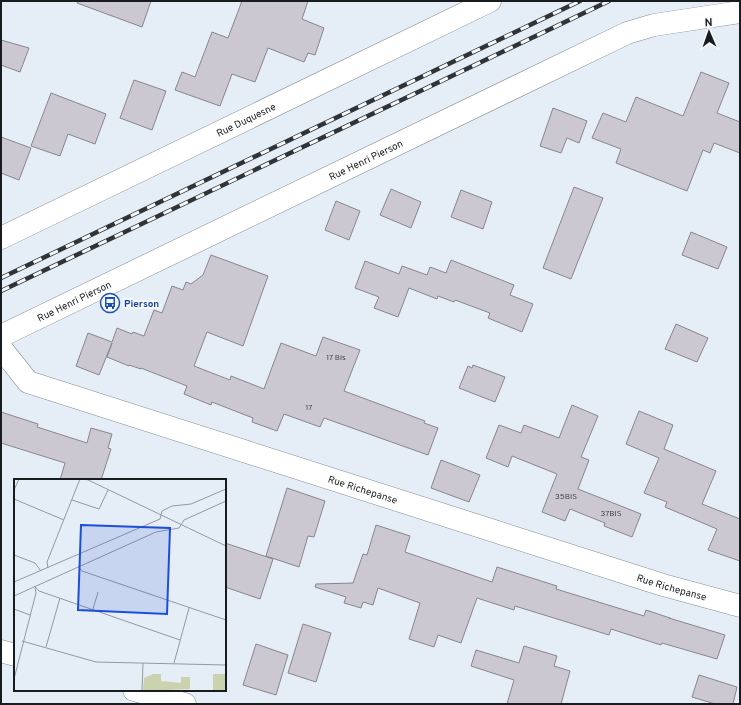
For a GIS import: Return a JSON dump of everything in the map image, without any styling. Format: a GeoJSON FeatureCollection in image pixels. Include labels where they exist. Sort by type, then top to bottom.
{"type":"FeatureCollection","features":[{"type":"Feature","properties":{"kind":"street","name":"Rue Duquesne"},"geometry":{"type":"LineString","coordinates":[[1,238],[490,1]]}},
{"type":"Feature","properties":{"kind":"street","name":"Rue Henri Pierson"},"geometry":{"type":"LineString","coordinates":[[1,336],[627,33],[654,25],[740,12]]}},
{"type":"Feature","properties":{"kind":"street","name":"Rue Richepanse"},"geometry":{"type":"LineString","coordinates":[[1,348],[28,382],[663,585],[740,606]]}},
{"type":"Feature","properties":{"kind":"street"},"geometry":{"type":"LineString","coordinates":[[1,651],[14,655]]}},
{"type":"Feature","properties":{"kind":"street"},"geometry":{"type":"LineString","coordinates":[[138,691],[185,704]]}},
{"type":"Feature","properties":{"kind":"building"},"geometry":{"type":"Polygon","coordinates":[[[78,1],[151,1],[142,27],[77,3],[78,1]]]}},
{"type":"Feature","properties":{"kind":"building"},"geometry":{"type":"Polygon","coordinates":[[[242,1],[308,1],[302,19],[324,28],[315,55],[308,53],[304,62],[268,48],[255,82],[232,74],[220,106],[175,90],[182,72],[195,77],[212,32],[228,38],[242,1]]]}},
{"type":"Feature","properties":{"kind":"building"},"geometry":{"type":"Polygon","coordinates":[[[1,40],[29,48],[20,72],[1,65],[1,40]]]}},
{"type":"Feature","properties":{"kind":"building"},"geometry":{"type":"Polygon","coordinates":[[[701,72],[729,83],[717,113],[740,122],[740,153],[714,143],[710,153],[703,150],[687,191],[616,163],[621,149],[592,138],[603,113],[626,122],[636,97],[683,116],[701,72]]]}},
{"type":"Feature","properties":{"kind":"building"},"geometry":{"type":"Polygon","coordinates":[[[134,80],[166,91],[152,130],[120,118],[134,80]]]}},
{"type":"Feature","properties":{"kind":"building"},"geometry":{"type":"Polygon","coordinates":[[[51,93],[106,114],[95,144],[68,134],[60,156],[31,146],[51,93]]]}},
{"type":"Feature","properties":{"kind":"building"},"geometry":{"type":"Polygon","coordinates":[[[553,108],[587,121],[579,143],[567,138],[561,153],[540,146],[553,108]]]}},
{"type":"Feature","properties":{"kind":"building"},"geometry":{"type":"Polygon","coordinates":[[[1,137],[31,148],[19,180],[1,173],[1,137]]]}},
{"type":"Feature","properties":{"kind":"building"},"geometry":{"type":"Polygon","coordinates":[[[574,187],[603,198],[571,279],[543,268],[574,187]]]}},
{"type":"Feature","properties":{"kind":"building"},"geometry":{"type":"Polygon","coordinates":[[[391,189],[421,202],[411,228],[380,215],[391,189]]]}},
{"type":"Feature","properties":{"kind":"building"},"geometry":{"type":"Polygon","coordinates":[[[461,190],[492,202],[483,229],[451,217],[461,190]]]}},
{"type":"Feature","properties":{"kind":"building"},"geometry":{"type":"Polygon","coordinates":[[[336,201],[360,211],[349,240],[325,230],[336,201]]]}},
{"type":"Feature","properties":{"kind":"building"},"geometry":{"type":"Polygon","coordinates":[[[691,232],[727,247],[718,269],[682,255],[691,232]]]}},
{"type":"Feature","properties":{"kind":"building"},"geometry":{"type":"Polygon","coordinates":[[[211,255],[268,276],[243,346],[207,332],[194,366],[230,380],[231,376],[264,389],[281,343],[316,356],[323,337],[360,350],[344,391],[425,421],[424,423],[438,428],[428,455],[324,418],[320,427],[284,414],[277,431],[252,422],[253,418],[212,402],[211,405],[184,394],[187,386],[141,368],[129,366],[107,357],[112,343],[99,375],[76,366],[88,333],[112,342],[117,328],[132,334],[133,332],[144,336],[154,310],[162,313],[172,286],[183,290],[186,282],[191,284],[203,275],[211,255]]]}},
{"type":"Feature","properties":{"kind":"building"},"geometry":{"type":"Polygon","coordinates":[[[451,260],[514,285],[510,295],[533,304],[522,332],[488,318],[490,313],[455,300],[454,302],[438,296],[437,299],[409,288],[398,317],[374,308],[379,297],[355,288],[365,261],[399,274],[402,266],[427,275],[430,267],[446,273],[451,260]]]}},
{"type":"Feature","properties":{"kind":"building"},"geometry":{"type":"Polygon","coordinates":[[[676,324],[708,338],[697,362],[665,349],[676,324]]]}},
{"type":"Feature","properties":{"kind":"building"},"geometry":{"type":"Polygon","coordinates":[[[473,365],[505,377],[495,402],[459,388],[468,366],[472,368],[473,365]]]}},
{"type":"Feature","properties":{"kind":"building"},"geometry":{"type":"Polygon","coordinates":[[[572,405],[598,416],[581,457],[589,460],[578,489],[641,514],[632,537],[604,526],[605,523],[570,509],[565,521],[542,512],[557,474],[512,456],[508,467],[486,458],[499,425],[521,433],[524,425],[559,438],[572,405]]]}},
{"type":"Feature","properties":{"kind":"building"},"geometry":{"type":"Polygon","coordinates":[[[639,411],[673,425],[664,449],[716,471],[702,504],[740,519],[740,561],[708,550],[717,529],[665,507],[667,502],[644,493],[659,458],[626,444],[639,411]]]}},
{"type":"Feature","properties":{"kind":"building"},"geometry":{"type":"Polygon","coordinates":[[[1,412],[38,424],[37,427],[87,443],[91,428],[112,434],[108,448],[111,449],[101,479],[60,479],[65,463],[1,443],[1,412]]]}},
{"type":"Feature","properties":{"kind":"building"},"geometry":{"type":"Polygon","coordinates":[[[441,460],[480,475],[469,502],[431,488],[441,460]]]}},
{"type":"Feature","properties":{"kind":"building"},"geometry":{"type":"Polygon","coordinates":[[[287,488],[325,501],[314,537],[308,536],[299,567],[266,556],[287,488]]]}},
{"type":"Feature","properties":{"kind":"building"},"geometry":{"type":"Polygon","coordinates":[[[376,525],[410,536],[405,552],[492,582],[497,567],[557,586],[556,589],[644,616],[646,610],[725,635],[717,659],[662,643],[661,645],[611,629],[609,635],[515,606],[514,610],[477,598],[461,643],[438,635],[434,647],[409,639],[420,603],[378,588],[373,605],[363,602],[361,608],[344,603],[346,597],[315,587],[316,584],[353,583],[363,554],[367,555],[376,525]]]}},
{"type":"Feature","properties":{"kind":"building"},"geometry":{"type":"Polygon","coordinates":[[[226,543],[273,559],[260,599],[226,587],[226,543]]]}},
{"type":"Feature","properties":{"kind":"building"},"geometry":{"type":"Polygon","coordinates":[[[303,624],[331,633],[316,682],[288,673],[303,624]]]}},
{"type":"Feature","properties":{"kind":"building"},"geometry":{"type":"Polygon","coordinates":[[[256,644],[288,655],[276,695],[243,685],[256,644]]]}},
{"type":"Feature","properties":{"kind":"building"},"geometry":{"type":"Polygon","coordinates":[[[524,646],[557,656],[554,666],[570,671],[561,704],[507,704],[514,680],[471,666],[476,650],[519,663],[524,646]]]}},
{"type":"Feature","properties":{"kind":"building"},"geometry":{"type":"Polygon","coordinates":[[[699,675],[737,687],[733,704],[715,704],[692,697],[699,675]]]}},
{"type":"Feature","properties":{"kind":"railway"},"geometry":{"type":"LineString","coordinates":[[1,278],[580,1]]}},
{"type":"Feature","properties":{"kind":"railway"},"geometry":{"type":"LineString","coordinates":[[1,291],[609,1]]}},
{"type":"Feature","properties":{"kind":"place","name":"Pierson"},"geometry":{"type":"Point","coordinates":[110,303]}}]}
